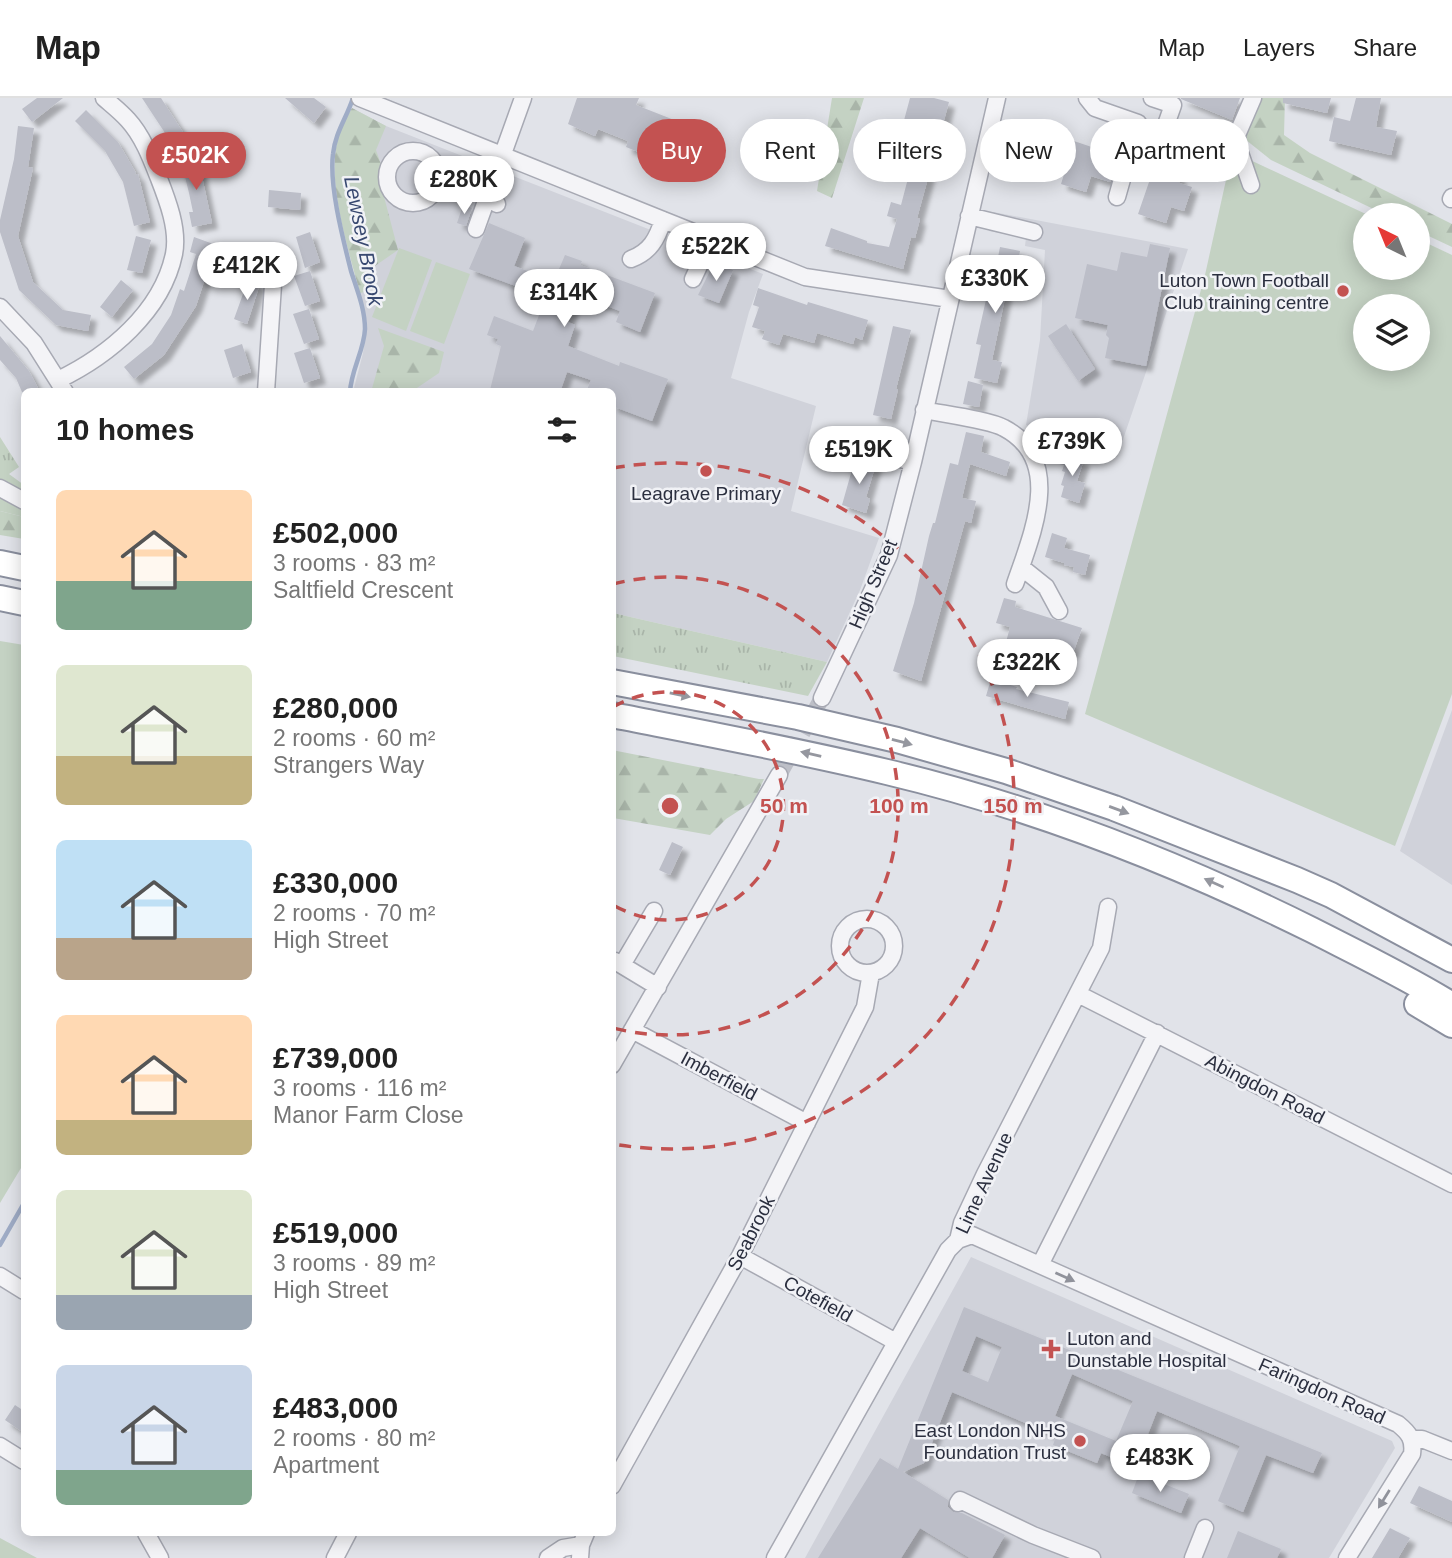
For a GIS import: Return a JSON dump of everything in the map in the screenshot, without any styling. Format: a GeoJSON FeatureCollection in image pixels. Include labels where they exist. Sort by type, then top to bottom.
{"type":"FeatureCollection","features":[{"type":"Feature","properties":{"kind":"highway"},"geometry":{"type":"LineString","coordinates":[[0,563],[21,567]]}},
{"type":"Feature","properties":{"kind":"highway"},"geometry":{"type":"LineString","coordinates":[[0,598],[21,602]]}},
{"type":"Feature","properties":{"kind":"highway"},"geometry":{"type":"LineString","coordinates":[[616,683],[798,717],[897,740],[1006,771],[1214,846],[1331,895],[1389,914],[1452,943]]}},
{"type":"Feature","properties":{"kind":"highway"},"geometry":{"type":"LineString","coordinates":[[616,716],[889,772],[1097,837],[1198,876],[1275,912],[1368,958],[1452,1005]]}},
{"type":"Feature","properties":{"kind":"highway"},"geometry":{"type":"LineString","coordinates":[[1331,895],[1452,960]]}},
{"type":"Feature","properties":{"kind":"highway"},"geometry":{"type":"LineString","coordinates":[[1275,912],[1452,1025]]}},
{"type":"Feature","properties":{"kind":"street"},"geometry":{"type":"LineString","coordinates":[[0,307],[34,343],[61,386],[135,325],[160,292],[174,253],[174,228],[166,196],[150,156],[129,121],[104,98]]}},
{"type":"Feature","properties":{"kind":"street"},"geometry":{"type":"LineString","coordinates":[[476,229],[493,199],[503,156],[523,98]]}},
{"type":"Feature","properties":{"kind":"street","name":"High Street"},"geometry":{"type":"LineString","coordinates":[[822,698],[889,555],[997,98]]}},
{"type":"Feature","properties":{"kind":"street"},"geometry":{"type":"LineString","coordinates":[[1087,98],[1095,108],[1130,119]]}},
{"type":"Feature","properties":{"kind":"street"},"geometry":{"type":"LineString","coordinates":[[1140,119],[1146,98]]}},
{"type":"Feature","properties":{"kind":"street"},"geometry":{"type":"LineString","coordinates":[[1152,98],[1173,105],[1168,119]]}},
{"type":"Feature","properties":{"kind":"street"},"geometry":{"type":"LineString","coordinates":[[1251,185],[1238,147],[1237,135],[1253,98]]}},
{"type":"Feature","properties":{"kind":"street"},"geometry":{"type":"LineString","coordinates":[[363,100],[805,277],[950,299]]}},
{"type":"Feature","properties":{"kind":"street"},"geometry":{"type":"LineString","coordinates":[[439,174],[463,181],[493,199]]}},
{"type":"Feature","properties":{"kind":"street"},"geometry":{"type":"LineString","coordinates":[[1117,197],[1121,182]]}},
{"type":"Feature","properties":{"kind":"street"},"geometry":{"type":"LineString","coordinates":[[969,216],[1034,232]]}},
{"type":"Feature","properties":{"kind":"street"},"geometry":{"type":"LineString","coordinates":[[631,259],[642,255],[651,247],[659,235],[663,220]]}},
{"type":"Feature","properties":{"kind":"street"},"geometry":{"type":"LineString","coordinates":[[693,279],[711,240]]}},
{"type":"Feature","properties":{"kind":"street"},"geometry":{"type":"LineString","coordinates":[[266,388],[275,254]]}},
{"type":"Feature","properties":{"kind":"street"},"geometry":{"type":"LineString","coordinates":[[924,410],[1003,427],[1029,447],[1040,471],[1040,502],[1015,584]]}},
{"type":"Feature","properties":{"kind":"street"},"geometry":{"type":"LineString","coordinates":[[857,449],[913,462]]}},
{"type":"Feature","properties":{"kind":"street"},"geometry":{"type":"LineString","coordinates":[[0,488],[21,499]]}},
{"type":"Feature","properties":{"kind":"street"},"geometry":{"type":"LineString","coordinates":[[1021,567],[1046,587],[1059,611]]}},
{"type":"Feature","properties":{"kind":"street"},"geometry":{"type":"LineString","coordinates":[[616,1058],[779,775]]}},
{"type":"Feature","properties":{"kind":"street","name":"Lime Avenue"},"geometry":{"type":"LineString","coordinates":[[775,1558],[948,1250],[958,1240],[962,1223],[985,1174],[1101,947],[1108,907]]}},
{"type":"Feature","properties":{"kind":"street"},"geometry":{"type":"LineString","coordinates":[[654,911],[617,963],[658,987]]}},
{"type":"Feature","properties":{"kind":"street","name":"Seabrook"},"geometry":{"type":"LineString","coordinates":[[616,1479],[740,1256],[865,1007],[871,973]]}},
{"type":"Feature","properties":{"kind":"street","name":"Abingdon Road"},"geometry":{"type":"LineString","coordinates":[[1078,994],[1452,1184]]}},
{"type":"Feature","properties":{"kind":"street","name":"Imberfield"},"geometry":{"type":"LineString","coordinates":[[632,1030],[807,1123]]}},
{"type":"Feature","properties":{"kind":"street"},"geometry":{"type":"LineString","coordinates":[[1040,1265],[1157,1033]]}},
{"type":"Feature","properties":{"kind":"street","name":"Faringdon Road"},"geometry":{"type":"LineString","coordinates":[[958,1240],[972,1235],[1398,1424],[1412,1439],[1422,1438],[1452,1451]]}},
{"type":"Feature","properties":{"kind":"street","name":"Cotefield"},"geometry":{"type":"LineString","coordinates":[[740,1256],[896,1342]]}},
{"type":"Feature","properties":{"kind":"street"},"geometry":{"type":"LineString","coordinates":[[1,1276],[21,1290]]}},
{"type":"Feature","properties":{"kind":"street"},"geometry":{"type":"LineString","coordinates":[[1348,1558],[1412,1454],[1412,1439]]}},
{"type":"Feature","properties":{"kind":"street"},"geometry":{"type":"LineString","coordinates":[[0,1446],[21,1459]]}},
{"type":"Feature","properties":{"kind":"street"},"geometry":{"type":"LineString","coordinates":[[958,1503],[960,1500],[1033,1535],[1092,1558]]}},
{"type":"Feature","properties":{"kind":"street"},"geometry":{"type":"LineString","coordinates":[[1193,1558],[1205,1528]]}},
{"type":"Feature","properties":{"kind":"street"},"geometry":{"type":"LineString","coordinates":[[148,1536],[160,1558]]}},
{"type":"Feature","properties":{"kind":"street"},"geometry":{"type":"LineString","coordinates":[[335,1558],[346,1536]]}},
{"type":"Feature","properties":{"kind":"street"},"geometry":{"type":"LineString","coordinates":[[548,1558],[563,1548],[582,1545]]}},
{"type":"Feature","properties":{"kind":"shaded area"},"geometry":{"type":"Polygon","coordinates":[[[352,108],[386,126],[763,274],[749,312],[731,378],[816,406],[791,511],[879,538],[860,590],[827,662],[616,614],[616,388],[354,388],[367,323],[342,220],[335,157],[342,125],[352,108]]]}},
{"type":"Feature","properties":{"kind":"shaded area"},"geometry":{"type":"Polygon","coordinates":[[[993,212],[1188,249],[1117,457],[1026,425],[1040,340],[1045,250],[1025,246],[1026,238],[989,231],[993,212]]]}},
{"type":"Feature","properties":{"kind":"shaded area"},"geometry":{"type":"Polygon","coordinates":[[[1452,710],[1452,885],[1400,851],[1452,710]]]}},
{"type":"Feature","properties":{"kind":"shaded area","name":"Luton and Dunstable Hospital"},"geometry":{"type":"Polygon","coordinates":[[[971,1257],[1392,1441],[1395,1448],[1329,1558],[805,1558],[971,1257]]]}},
{"type":"Feature","properties":{"kind":"green space"},"geometry":{"type":"Polygon","coordinates":[[[832,98],[864,98],[857,119],[853,119],[853,132],[839,176],[839,119],[829,119],[832,98]]]}},
{"type":"Feature","properties":{"kind":"green space"},"geometry":{"type":"Polygon","coordinates":[[[1258,98],[1285,98],[1284,135],[1310,153],[1410,203],[1361,203],[1271,160],[1249,142],[1249,120],[1258,98]]]}},
{"type":"Feature","properties":{"kind":"green space"},"geometry":{"type":"Polygon","coordinates":[[[352,108],[386,126],[376,150],[383,170],[382,189],[398,250],[372,268],[370,291],[360,293],[341,221],[335,183],[337,143],[352,108]]]}},
{"type":"Feature","properties":{"kind":"green space"},"geometry":{"type":"Polygon","coordinates":[[[1249,159],[1353,208],[1353,280],[1430,280],[1430,245],[1452,255],[1452,694],[1395,846],[1085,714],[1205,275],[1226,182],[1249,182],[1249,159]]]}},
{"type":"Feature","properties":{"kind":"green space"},"geometry":{"type":"Polygon","coordinates":[[[818,182],[837,182],[832,198],[817,191],[818,182]]]}},
{"type":"Feature","properties":{"kind":"green space"},"geometry":{"type":"Polygon","coordinates":[[[1430,213],[1452,224],[1452,247],[1430,237],[1430,213]]]}},
{"type":"Feature","properties":{"kind":"green space"},"geometry":{"type":"Polygon","coordinates":[[[399,248],[432,260],[406,331],[372,317],[399,248]]]}},
{"type":"Feature","properties":{"kind":"green space"},"geometry":{"type":"Polygon","coordinates":[[[436,262],[470,274],[444,344],[410,331],[436,262]]]}},
{"type":"Feature","properties":{"kind":"green space"},"geometry":{"type":"Polygon","coordinates":[[[378,328],[444,352],[439,373],[417,388],[372,388],[384,346],[378,328]]]}},
{"type":"Feature","properties":{"kind":"green space"},"geometry":{"type":"Polygon","coordinates":[[[0,437],[19,467],[9,474],[21,483],[21,516],[0,511],[0,437]]]}},
{"type":"Feature","properties":{"kind":"green space"},"geometry":{"type":"Polygon","coordinates":[[[0,511],[21,516],[21,538],[0,535],[0,511]]]}},
{"type":"Feature","properties":{"kind":"green space"},"geometry":{"type":"Polygon","coordinates":[[[616,614],[827,662],[808,696],[616,657],[616,614]]]}},
{"type":"Feature","properties":{"kind":"green space"},"geometry":{"type":"Polygon","coordinates":[[[0,641],[21,644],[21,1168],[0,1203],[0,641]]]}},
{"type":"Feature","properties":{"kind":"green space"},"geometry":{"type":"Polygon","coordinates":[[[616,751],[764,779],[754,801],[726,819],[710,835],[616,819],[616,751]]]}},
{"type":"Feature","properties":{"kind":"green space"},"geometry":{"type":"Polygon","coordinates":[[[0,1538],[37,1558],[0,1558],[0,1538]]]}},
{"type":"Feature","properties":{"kind":"building"},"geometry":{"type":"Polygon","coordinates":[[[37,98],[63,98],[32,122],[22,109],[37,98]]]}},
{"type":"Feature","properties":{"kind":"building"},"geometry":{"type":"Polygon","coordinates":[[[142,98],[161,98],[188,140],[171,151],[163,138],[167,136],[142,98]]]}},
{"type":"Feature","properties":{"kind":"building"},"geometry":{"type":"Polygon","coordinates":[[[285,98],[314,98],[326,107],[314,123],[285,98]]]}},
{"type":"Feature","properties":{"kind":"building"},"geometry":{"type":"Polygon","coordinates":[[[577,98],[639,98],[636,105],[672,119],[637,119],[637,151],[626,147],[628,141],[598,129],[595,136],[568,124],[577,98]]]}},
{"type":"Feature","properties":{"kind":"building"},"geometry":{"type":"Polygon","coordinates":[[[910,98],[934,98],[949,102],[944,119],[904,119],[910,98]]]}},
{"type":"Feature","properties":{"kind":"building"},"geometry":{"type":"Polygon","coordinates":[[[1181,98],[1240,98],[1232,119],[1230,119],[1181,98]]]}},
{"type":"Feature","properties":{"kind":"building"},"geometry":{"type":"Polygon","coordinates":[[[1283,98],[1331,98],[1327,113],[1283,103],[1283,98]]]}},
{"type":"Feature","properties":{"kind":"building"},"geometry":{"type":"Polygon","coordinates":[[[1356,98],[1381,98],[1376,127],[1397,131],[1391,155],[1329,141],[1334,117],[1350,121],[1356,98]]]}},
{"type":"Feature","properties":{"kind":"building"},"geometry":{"type":"Polygon","coordinates":[[[86,110],[118,142],[136,173],[133,175],[138,174],[150,222],[134,226],[123,182],[105,151],[75,121],[86,110]]]}},
{"type":"Feature","properties":{"kind":"building"},"geometry":{"type":"Polygon","coordinates":[[[18,126],[34,128],[28,167],[33,168],[18,236],[33,282],[63,310],[91,315],[88,331],[56,325],[19,290],[0,232],[18,126]]]}},
{"type":"Feature","properties":{"kind":"building"},"geometry":{"type":"Polygon","coordinates":[[[1076,142],[1090,146],[1090,179],[1086,192],[1061,184],[1076,182],[1076,142]]]}},
{"type":"Feature","properties":{"kind":"building"},"geometry":{"type":"Polygon","coordinates":[[[198,158],[212,223],[192,227],[189,212],[193,212],[189,193],[178,163],[198,158]]]}},
{"type":"Feature","properties":{"kind":"building"},"geometry":{"type":"Polygon","coordinates":[[[907,182],[927,182],[917,218],[920,219],[915,238],[911,237],[903,269],[825,246],[831,228],[867,243],[889,247],[897,219],[887,216],[891,202],[901,205],[907,182]]]}},
{"type":"Feature","properties":{"kind":"building"},"geometry":{"type":"Polygon","coordinates":[[[1149,182],[1179,182],[1192,187],[1184,211],[1171,207],[1166,223],[1138,214],[1149,182]]]}},
{"type":"Feature","properties":{"kind":"building"},"geometry":{"type":"Polygon","coordinates":[[[269,190],[301,193],[300,210],[268,207],[269,190]]]}},
{"type":"Feature","properties":{"kind":"building"},"geometry":{"type":"Polygon","coordinates":[[[463,205],[472,208],[466,226],[457,223],[463,205]]]}},
{"type":"Feature","properties":{"kind":"building"},"geometry":{"type":"Polygon","coordinates":[[[489,223],[525,238],[514,266],[554,281],[565,255],[582,261],[580,265],[655,293],[640,332],[616,322],[620,311],[578,295],[568,322],[575,325],[568,346],[619,366],[620,362],[668,379],[652,421],[616,408],[616,388],[588,388],[591,380],[567,372],[561,388],[490,388],[501,346],[496,344],[498,339],[487,335],[494,316],[533,331],[546,297],[469,269],[489,223]]]}},
{"type":"Feature","properties":{"kind":"building"},"geometry":{"type":"Polygon","coordinates":[[[310,232],[320,262],[305,268],[296,237],[310,232]]]}},
{"type":"Feature","properties":{"kind":"building"},"geometry":{"type":"Polygon","coordinates":[[[136,236],[151,240],[142,273],[127,270],[136,236]]]}},
{"type":"Feature","properties":{"kind":"building"},"geometry":{"type":"Polygon","coordinates":[[[194,237],[216,245],[196,306],[164,355],[134,379],[124,367],[152,344],[171,315],[180,289],[184,291],[196,254],[190,252],[194,237]]]}},
{"type":"Feature","properties":{"kind":"building"},"geometry":{"type":"Polygon","coordinates":[[[1150,244],[1170,248],[1146,366],[1105,358],[1109,338],[1106,335],[1108,325],[1075,318],[1087,264],[1117,271],[1121,252],[1147,257],[1150,244]]]}},
{"type":"Feature","properties":{"kind":"building"},"geometry":{"type":"Polygon","coordinates":[[[1000,247],[1020,251],[1015,280],[1009,279],[992,360],[1002,362],[997,383],[974,378],[981,345],[976,344],[1000,247]]]}},
{"type":"Feature","properties":{"kind":"building"},"geometry":{"type":"Polygon","coordinates":[[[714,263],[733,270],[719,303],[698,295],[714,263]]]}},
{"type":"Feature","properties":{"kind":"building"},"geometry":{"type":"Polygon","coordinates":[[[310,271],[320,301],[305,306],[294,276],[310,271]]]}},
{"type":"Feature","properties":{"kind":"building"},"geometry":{"type":"Polygon","coordinates":[[[121,280],[133,290],[112,317],[100,307],[121,280]]]}},
{"type":"Feature","properties":{"kind":"building"},"geometry":{"type":"Polygon","coordinates":[[[248,280],[260,284],[247,324],[234,319],[248,280]]]}},
{"type":"Feature","properties":{"kind":"building"},"geometry":{"type":"Polygon","coordinates":[[[758,288],[807,305],[808,302],[868,320],[862,340],[855,337],[853,344],[817,333],[814,343],[783,334],[779,345],[762,339],[765,331],[752,327],[759,307],[753,305],[758,288]]]}},
{"type":"Feature","properties":{"kind":"building"},"geometry":{"type":"Polygon","coordinates":[[[309,309],[319,339],[304,344],[293,314],[309,309]]]}},
{"type":"Feature","properties":{"kind":"building"},"geometry":{"type":"Polygon","coordinates":[[[1066,324],[1095,369],[1078,381],[1048,336],[1066,324]]]}},
{"type":"Feature","properties":{"kind":"building"},"geometry":{"type":"Polygon","coordinates":[[[893,326],[911,330],[891,419],[873,415],[893,326]]]}},
{"type":"Feature","properties":{"kind":"building"},"geometry":{"type":"Polygon","coordinates":[[[0,336],[29,371],[38,388],[21,390],[16,378],[0,360],[0,336]]]}},
{"type":"Feature","properties":{"kind":"building"},"geometry":{"type":"Polygon","coordinates":[[[242,344],[251,372],[233,378],[224,350],[242,344]]]}},
{"type":"Feature","properties":{"kind":"building"},"geometry":{"type":"Polygon","coordinates":[[[310,348],[320,378],[304,383],[294,353],[310,348]]]}},
{"type":"Feature","properties":{"kind":"building"},"geometry":{"type":"Polygon","coordinates":[[[968,381],[983,385],[979,407],[963,404],[968,381]]]}},
{"type":"Feature","properties":{"kind":"building"},"geometry":{"type":"Polygon","coordinates":[[[966,432],[984,436],[981,452],[1010,462],[1006,476],[970,464],[962,498],[976,501],[971,523],[965,521],[921,681],[893,671],[914,603],[929,536],[935,523],[950,463],[958,465],[966,432]]]}},
{"type":"Feature","properties":{"kind":"building"},"geometry":{"type":"Polygon","coordinates":[[[1063,453],[1084,460],[1077,481],[1085,483],[1079,503],[1061,497],[1065,472],[1062,471],[1064,465],[1059,464],[1063,453]]]}},
{"type":"Feature","properties":{"kind":"building"},"geometry":{"type":"Polygon","coordinates":[[[855,459],[876,464],[866,497],[870,499],[866,513],[842,505],[855,459]]]}},
{"type":"Feature","properties":{"kind":"building"},"geometry":{"type":"Polygon","coordinates":[[[1052,533],[1067,538],[1064,548],[1090,555],[1085,575],[1073,572],[1074,567],[1045,557],[1052,533]]]}},
{"type":"Feature","properties":{"kind":"building"},"geometry":{"type":"Polygon","coordinates":[[[1004,598],[1016,601],[1015,607],[1082,628],[1073,653],[1058,648],[1052,663],[1040,659],[1039,655],[1005,646],[1010,627],[996,623],[1004,598]]]}},
{"type":"Feature","properties":{"kind":"building"},"geometry":{"type":"Polygon","coordinates":[[[991,679],[1017,687],[1016,689],[1069,702],[1065,719],[986,696],[991,679]]]}},
{"type":"Feature","properties":{"kind":"building"},"geometry":{"type":"Polygon","coordinates":[[[672,842],[683,847],[670,875],[659,870],[672,842]]]}},
{"type":"Feature","properties":{"kind":"building"},"geometry":{"type":"Polygon","coordinates":[[[964,1307],[1322,1453],[1313,1473],[1266,1455],[1243,1512],[1218,1501],[1240,1446],[1157,1411],[1135,1467],[1101,1453],[1097,1463],[1053,1445],[1056,1436],[952,1392],[924,1463],[903,1472],[948,1500],[948,1507],[953,1512],[962,1513],[1005,1535],[992,1558],[970,1558],[920,1528],[901,1558],[818,1558],[880,1458],[898,1469],[964,1307]],[[976,1336],[962,1371],[988,1382],[1002,1347],[976,1336]],[[1072,1374],[1055,1416],[1116,1441],[1133,1401],[1072,1374]]]}},
{"type":"Feature","properties":{"kind":"building"},"geometry":{"type":"Polygon","coordinates":[[[15,1405],[21,1409],[21,1431],[5,1420],[15,1405]]]}},
{"type":"Feature","properties":{"kind":"building"},"geometry":{"type":"Polygon","coordinates":[[[1139,1474],[1189,1494],[1181,1513],[1132,1493],[1139,1474]]]}},
{"type":"Feature","properties":{"kind":"building"},"geometry":{"type":"Polygon","coordinates":[[[1419,1486],[1452,1501],[1452,1522],[1410,1503],[1419,1486]]]}},
{"type":"Feature","properties":{"kind":"building"},"geometry":{"type":"Polygon","coordinates":[[[1390,1528],[1410,1538],[1398,1558],[1372,1558],[1390,1528]]]}},
{"type":"Feature","properties":{"kind":"building"},"geometry":{"type":"Polygon","coordinates":[[[1238,1531],[1281,1549],[1277,1558],[1227,1558],[1238,1531]]]}},
{"type":"Feature","properties":{"kind":"waterway","name":"Lewsey Brook"},"geometry":{"type":"LineString","coordinates":[[351,388],[364,337],[365,322],[341,228],[332,167],[336,139],[353,98]]}},
{"type":"Feature","properties":{"kind":"waterway","name":"Lewsey Brook"},"geometry":{"type":"LineString","coordinates":[[0,1245],[21,1208]]}},
{"type":"Feature","properties":{"kind":"tunnel"},"geometry":{"type":"LineString","coordinates":[[779,775],[822,698]]}},
{"type":"Feature","properties":{"kind":"place","name":"Luton Town Football Club training centre"},"geometry":{"type":"Point","coordinates":[1343,291]}},
{"type":"Feature","properties":{"kind":"place","name":"Leagrave Primary"},"geometry":{"type":"Point","coordinates":[706,471]}},
{"type":"Feature","properties":{"kind":"place","name":"Luton and Dunstable Hospital"},"geometry":{"type":"Point","coordinates":[1051,1349]}},
{"type":"Feature","properties":{"kind":"place","name":"East London NHS Foundation Trust"},"geometry":{"type":"Point","coordinates":[1080,1441]}}]}
